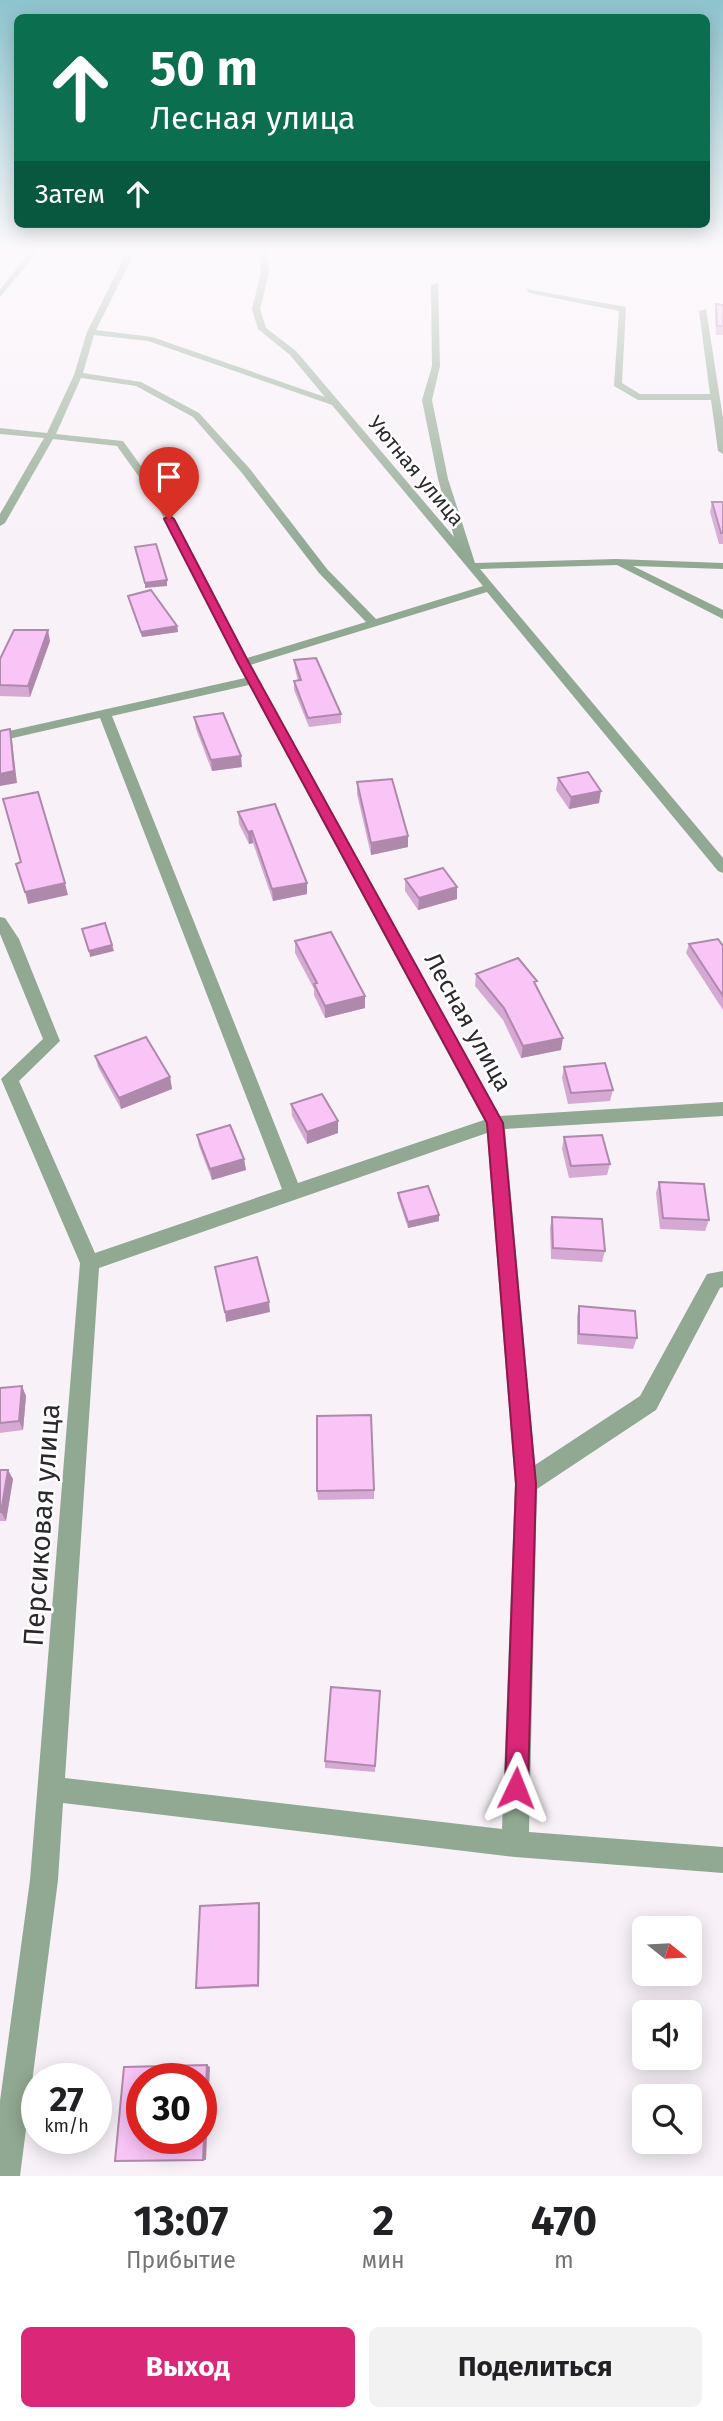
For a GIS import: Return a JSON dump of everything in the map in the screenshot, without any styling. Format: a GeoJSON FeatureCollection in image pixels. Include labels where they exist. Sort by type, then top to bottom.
{"type":"FeatureCollection","features":[{"type":"Feature","properties":{"kind":"street"},"geometry":{"type":"LineString","coordinates":[[0,523],[51,434],[78,375],[85,352]]}},
{"type":"Feature","properties":{"kind":"street"},"geometry":{"type":"LineString","coordinates":[[185,352],[337,404]]}},
{"type":"Feature","properties":{"kind":"street","name":"Уютная улица"},"geometry":{"type":"LineString","coordinates":[[291,352],[469,562]]}},
{"type":"Feature","properties":{"kind":"street"},"geometry":{"type":"LineString","coordinates":[[436,352],[436,366],[427,400],[443,479],[469,562],[723,868]]}},
{"type":"Feature","properties":{"kind":"street"},"geometry":{"type":"LineString","coordinates":[[619,352],[617,384],[638,397],[714,397]]}},
{"type":"Feature","properties":{"kind":"street"},"geometry":{"type":"LineString","coordinates":[[708,352],[723,451]]}},
{"type":"Feature","properties":{"kind":"street"},"geometry":{"type":"LineString","coordinates":[[78,375],[138,384],[196,415],[246,471],[323,571],[374,623]]}},
{"type":"Feature","properties":{"kind":"street","name":"Лесная улица"},"geometry":{"type":"LineString","coordinates":[[0,430],[120,443],[157,495],[252,680],[495,1123],[526,1484],[515,1844]]}},
{"type":"Feature","properties":{"kind":"street"},"geometry":{"type":"LineString","coordinates":[[469,562],[616,562],[723,566]]}},
{"type":"Feature","properties":{"kind":"street"},"geometry":{"type":"LineString","coordinates":[[616,562],[723,615]]}},
{"type":"Feature","properties":{"kind":"street"},"geometry":{"type":"LineString","coordinates":[[243,663],[489,588]]}},
{"type":"Feature","properties":{"kind":"street"},"geometry":{"type":"LineString","coordinates":[[0,737],[252,680]]}},
{"type":"Feature","properties":{"kind":"street"},"geometry":{"type":"LineString","coordinates":[[104,713],[293,1193]]}},
{"type":"Feature","properties":{"kind":"street","name":"Персиковая улица"},"geometry":{"type":"LineString","coordinates":[[0,922],[11,939],[52,1041],[10,1079],[90,1263],[44,1880],[5,2176]]}},
{"type":"Feature","properties":{"kind":"street"},"geometry":{"type":"LineString","coordinates":[[90,1263],[495,1123],[723,1109]]}},
{"type":"Feature","properties":{"kind":"street"},"geometry":{"type":"LineString","coordinates":[[526,1484],[648,1403],[714,1280],[723,1279]]}},
{"type":"Feature","properties":{"kind":"street"},"geometry":{"type":"LineString","coordinates":[[51,1789],[515,1844],[723,1860]]}},
{"type":"Feature","properties":{"kind":"building"},"geometry":{"type":"Polygon","coordinates":[[[712,502],[723,502],[723,533],[721,533],[712,502]]]}},
{"type":"Feature","properties":{"kind":"building"},"geometry":{"type":"Polygon","coordinates":[[[156,544],[167,580],[145,583],[135,547],[156,544]]]}},
{"type":"Feature","properties":{"kind":"building"},"geometry":{"type":"Polygon","coordinates":[[[151,590],[177,626],[141,632],[128,596],[151,590]]]}},
{"type":"Feature","properties":{"kind":"building"},"geometry":{"type":"Polygon","coordinates":[[[14,630],[48,630],[28,686],[0,685],[0,659],[14,630]]]}},
{"type":"Feature","properties":{"kind":"building"},"geometry":{"type":"Polygon","coordinates":[[[316,658],[341,714],[308,718],[294,681],[301,680],[294,660],[316,658]]]}},
{"type":"Feature","properties":{"kind":"building"},"geometry":{"type":"Polygon","coordinates":[[[223,713],[241,756],[211,760],[194,717],[223,713]]]}},
{"type":"Feature","properties":{"kind":"building"},"geometry":{"type":"Polygon","coordinates":[[[10,729],[14,771],[0,774],[0,731],[10,729]]]}},
{"type":"Feature","properties":{"kind":"building"},"geometry":{"type":"Polygon","coordinates":[[[588,772],[601,791],[571,797],[558,778],[588,772]]]}},
{"type":"Feature","properties":{"kind":"building"},"geometry":{"type":"Polygon","coordinates":[[[392,779],[408,836],[371,843],[357,782],[392,779]]]}},
{"type":"Feature","properties":{"kind":"building"},"geometry":{"type":"Polygon","coordinates":[[[38,792],[65,883],[25,892],[16,864],[21,862],[3,799],[38,792]]]}},
{"type":"Feature","properties":{"kind":"building"},"geometry":{"type":"Polygon","coordinates":[[[275,804],[307,883],[272,889],[252,831],[248,832],[238,812],[275,804]]]}},
{"type":"Feature","properties":{"kind":"building"},"geometry":{"type":"Polygon","coordinates":[[[443,868],[457,887],[419,898],[405,879],[443,868]]]}},
{"type":"Feature","properties":{"kind":"building"},"geometry":{"type":"Polygon","coordinates":[[[105,923],[112,945],[89,951],[82,929],[105,923]]]}},
{"type":"Feature","properties":{"kind":"building"},"geometry":{"type":"Polygon","coordinates":[[[331,932],[365,996],[325,1006],[314,984],[317,983],[295,941],[331,932]]]}},
{"type":"Feature","properties":{"kind":"building"},"geometry":{"type":"Polygon","coordinates":[[[718,939],[723,946],[723,996],[689,944],[718,939]]]}},
{"type":"Feature","properties":{"kind":"building"},"geometry":{"type":"Polygon","coordinates":[[[518,958],[537,981],[534,982],[563,1038],[523,1046],[504,1008],[476,974],[518,958]]]}},
{"type":"Feature","properties":{"kind":"building"},"geometry":{"type":"Polygon","coordinates":[[[146,1037],[170,1077],[119,1098],[95,1056],[146,1037]]]}},
{"type":"Feature","properties":{"kind":"building"},"geometry":{"type":"Polygon","coordinates":[[[605,1063],[613,1090],[571,1093],[564,1067],[605,1063]]]}},
{"type":"Feature","properties":{"kind":"building"},"geometry":{"type":"Polygon","coordinates":[[[322,1094],[338,1121],[307,1132],[291,1104],[322,1094]]]}},
{"type":"Feature","properties":{"kind":"building"},"geometry":{"type":"Polygon","coordinates":[[[230,1125],[244,1159],[210,1169],[197,1135],[230,1125]]]}},
{"type":"Feature","properties":{"kind":"building"},"geometry":{"type":"Polygon","coordinates":[[[602,1135],[610,1164],[571,1166],[564,1137],[602,1135]]]}},
{"type":"Feature","properties":{"kind":"building"},"geometry":{"type":"Polygon","coordinates":[[[659,1182],[704,1184],[709,1220],[663,1218],[659,1182]]]}},
{"type":"Feature","properties":{"kind":"building"},"geometry":{"type":"Polygon","coordinates":[[[428,1186],[439,1215],[408,1222],[398,1193],[428,1186]]]}},
{"type":"Feature","properties":{"kind":"building"},"geometry":{"type":"Polygon","coordinates":[[[552,1217],[602,1219],[605,1251],[553,1248],[552,1217]]]}},
{"type":"Feature","properties":{"kind":"building"},"geometry":{"type":"Polygon","coordinates":[[[257,1257],[269,1302],[225,1312],[215,1267],[257,1257]]]}},
{"type":"Feature","properties":{"kind":"building"},"geometry":{"type":"Polygon","coordinates":[[[579,1306],[635,1311],[637,1338],[579,1334],[579,1306]]]}},
{"type":"Feature","properties":{"kind":"building"},"geometry":{"type":"Polygon","coordinates":[[[22,1386],[19,1421],[0,1423],[0,1388],[22,1386]]]}},
{"type":"Feature","properties":{"kind":"building"},"geometry":{"type":"Polygon","coordinates":[[[371,1415],[374,1490],[317,1491],[317,1416],[371,1415]]]}},
{"type":"Feature","properties":{"kind":"building"},"geometry":{"type":"Polygon","coordinates":[[[0,1470],[8,1470],[1,1512],[0,1512],[0,1470]]]}},
{"type":"Feature","properties":{"kind":"building"},"geometry":{"type":"Polygon","coordinates":[[[331,1687],[380,1691],[375,1766],[325,1761],[331,1687]]]}},
{"type":"Feature","properties":{"kind":"building"},"geometry":{"type":"Polygon","coordinates":[[[259,1903],[258,1985],[196,1988],[200,1906],[259,1903]]]}},
{"type":"Feature","properties":{"kind":"building"},"geometry":{"type":"Polygon","coordinates":[[[126,2067],[126,2154],[203,2154],[203,2160],[115,2161],[126,2067]]]}},
{"type":"Feature","properties":{"kind":"route"},"geometry":{"type":"LineString","coordinates":[[169,519],[243,663],[495,1123],[526,1484],[516,1788]]}}]}
